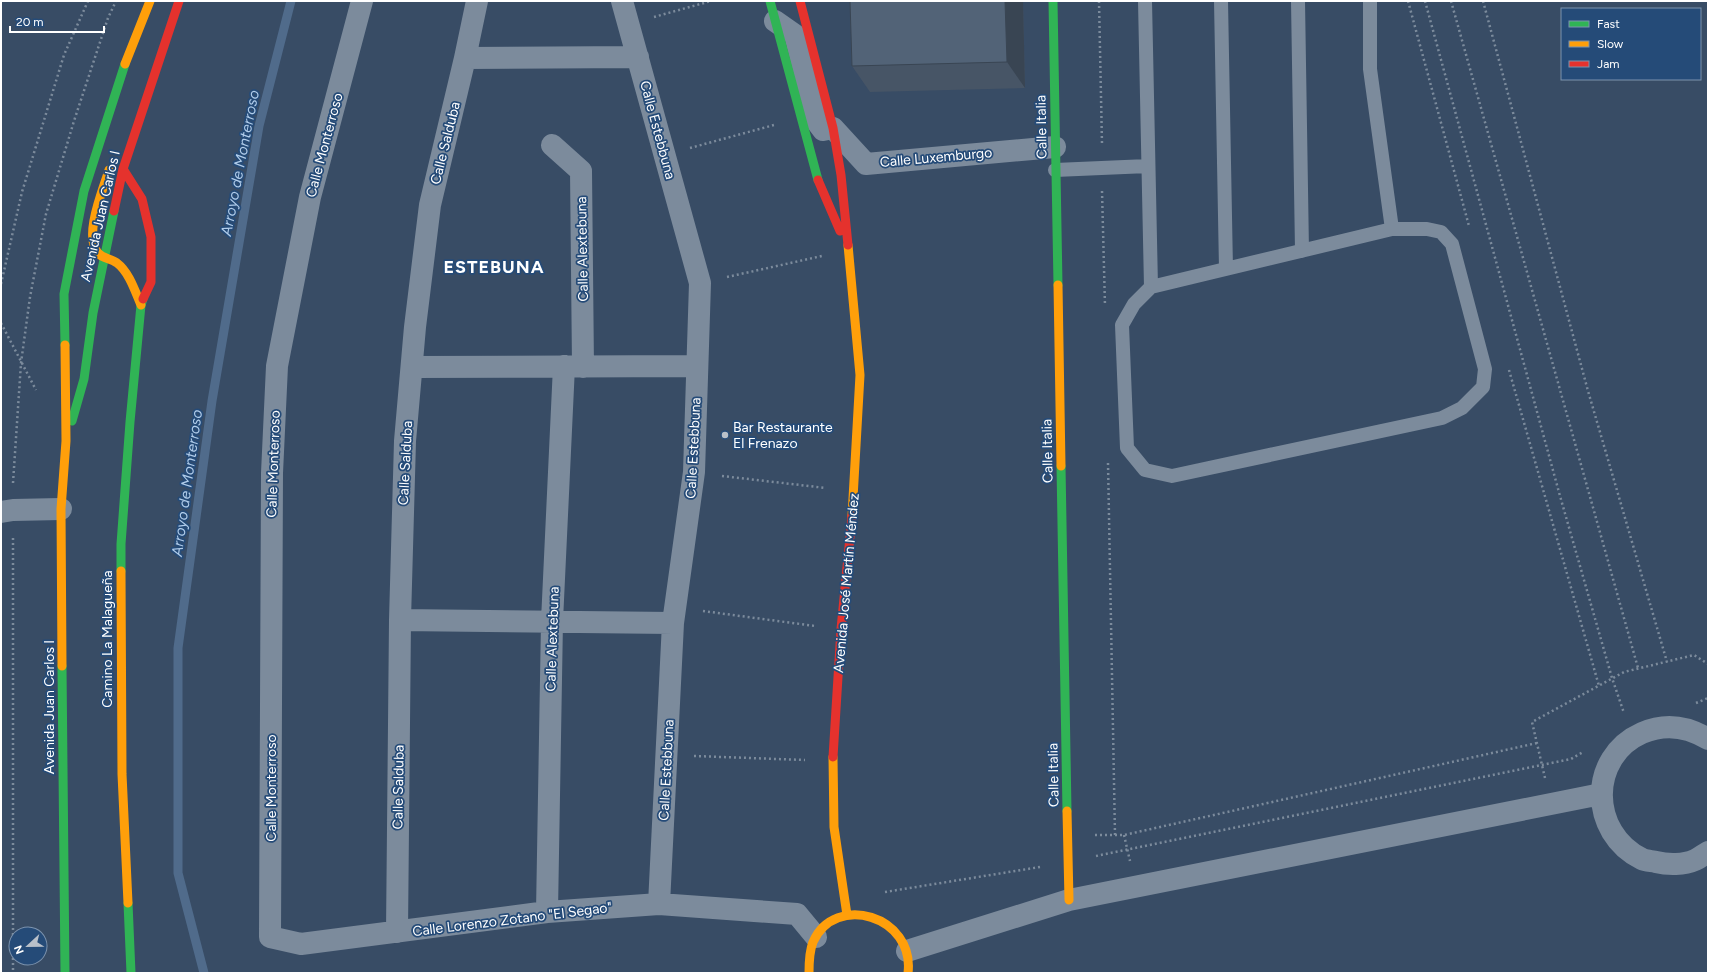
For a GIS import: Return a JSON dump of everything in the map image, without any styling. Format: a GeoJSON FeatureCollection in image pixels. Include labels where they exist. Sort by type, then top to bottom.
{"type":"FeatureCollection","features":[{"type":"Feature","properties":{"kind":"street","name":"Avenida Juan Carlos I"},"geometry":{"type":"LineString","coordinates":[[65,973],[62,509],[66,441],[64,294],[84,192],[117,86],[142,18],[150,1]]}},
{"type":"Feature","properties":{"kind":"street","name":"Avenida Juan Carlos I"},"geometry":{"type":"LineString","coordinates":[[66,441],[84,380],[93,313],[123,169],[179,1]]}},
{"type":"Feature","properties":{"kind":"street","name":"Calle Monterroso"},"geometry":{"type":"LineString","coordinates":[[270,936],[272,474],[277,366],[310,197],[362,1]]}},
{"type":"Feature","properties":{"kind":"street","name":"Calle Salduba"},"geometry":{"type":"LineString","coordinates":[[396,932],[400,620],[405,442],[430,205],[465,58],[476,1]]}},
{"type":"Feature","properties":{"kind":"street","name":"Calle Estebbuna"},"geometry":{"type":"LineString","coordinates":[[622,1],[700,283],[694,472],[674,615],[659,904]]}},
{"type":"Feature","properties":{"kind":"street","name":"Avenida José Martín Méndez"},"geometry":{"type":"LineString","coordinates":[[800,1],[833,128],[841,175],[860,375],[854,491],[841,629],[833,760],[834,827],[846,915]]}},
{"type":"Feature","properties":{"kind":"street","name":"Calle Italia"},"geometry":{"type":"LineString","coordinates":[[1053,1],[1069,900]]}},
{"type":"Feature","properties":{"kind":"street","name":"Avenida José Martín Méndez"},"geometry":{"type":"LineString","coordinates":[[773,11],[795,35],[817,122],[823,130],[833,128]]}},
{"type":"Feature","properties":{"kind":"street","name":"Avenida José Martín Méndez"},"geometry":{"type":"LineString","coordinates":[[773,11],[818,181],[848,251]]}},
{"type":"Feature","properties":{"kind":"street"},"geometry":{"type":"LineString","coordinates":[[465,58],[638,57]]}},
{"type":"Feature","properties":{"kind":"street"},"geometry":{"type":"LineString","coordinates":[[117,86],[119,116]]}},
{"type":"Feature","properties":{"kind":"street","name":"Calle Luxemburgo"},"geometry":{"type":"LineString","coordinates":[[833,128],[866,164],[1055,147]]}},
{"type":"Feature","properties":{"kind":"street","name":"Calle Alextebuna"},"geometry":{"type":"LineString","coordinates":[[547,912],[552,622],[573,366],[581,171],[552,145]]}},
{"type":"Feature","properties":{"kind":"street"},"geometry":{"type":"LineString","coordinates":[[112,160],[91,235],[96,252],[104,258],[116,262],[126,274],[141,305]]}},
{"type":"Feature","properties":{"kind":"street"},"geometry":{"type":"LineString","coordinates":[[123,169],[142,198],[151,237],[151,282],[141,305]]}},
{"type":"Feature","properties":{"kind":"street","name":"Camino La Malagueña"},"geometry":{"type":"LineString","coordinates":[[131,973],[122,774],[121,544],[130,422],[141,305]]}},
{"type":"Feature","properties":{"kind":"street"},"geometry":{"type":"LineString","coordinates":[[412,367],[698,366]]}},
{"type":"Feature","properties":{"kind":"street"},"geometry":{"type":"LineString","coordinates":[[1,512],[12,510],[62,509]]}},
{"type":"Feature","properties":{"kind":"street"},"geometry":{"type":"LineString","coordinates":[[400,620],[552,622],[674,615]]}},
{"type":"Feature","properties":{"kind":"street"},"geometry":{"type":"LineString","coordinates":[[1708,739],[1696,732],[1674,726],[1652,728],[1632,738],[1616,753],[1605,772],[1601,794],[1606,820],[1620,843],[1642,859],[1668,865],[1694,860],[1708,852]]}},
{"type":"Feature","properties":{"kind":"street"},"geometry":{"type":"LineString","coordinates":[[907,951],[1069,900],[1601,794]]}},
{"type":"Feature","properties":{"kind":"street","name":"Calle Lorenzo Zotano \"El Segao\""},"geometry":{"type":"LineString","coordinates":[[270,936],[301,944],[547,912],[659,904],[797,914],[816,937]]}},
{"type":"Feature","properties":{"kind":"street"},"geometry":{"type":"LineString","coordinates":[[809,973],[809,955],[816,937],[829,923],[846,915],[866,915],[884,921],[898,934],[907,951],[908,973]]}},
{"type":"Feature","properties":{"kind":"lane"},"geometry":{"type":"LineString","coordinates":[[1145,1],[1151,287]]}},
{"type":"Feature","properties":{"kind":"lane"},"geometry":{"type":"LineString","coordinates":[[1221,1],[1226,269]]}},
{"type":"Feature","properties":{"kind":"lane"},"geometry":{"type":"LineString","coordinates":[[1298,1],[1302,251]]}},
{"type":"Feature","properties":{"kind":"lane"},"geometry":{"type":"LineString","coordinates":[[1370,1],[1370,69],[1392,229]]}},
{"type":"Feature","properties":{"kind":"lane"},"geometry":{"type":"LineString","coordinates":[[1055,170],[1148,166]]}},
{"type":"Feature","properties":{"kind":"lane"},"geometry":{"type":"LineString","coordinates":[[1392,229],[1428,229],[1441,232],[1452,244],[1485,369],[1483,387],[1462,408],[1442,418],[1172,476],[1145,470],[1127,448],[1122,325],[1134,304],[1151,287],[1226,269],[1392,229]]}},
{"type":"Feature","properties":{"kind":"path"},"geometry":{"type":"LineString","coordinates":[[1,284],[22,192],[64,55],[88,1]]}},
{"type":"Feature","properties":{"kind":"path"},"geometry":{"type":"LineString","coordinates":[[628,24],[711,1]]}},
{"type":"Feature","properties":{"kind":"path"},"geometry":{"type":"LineString","coordinates":[[1425,1],[1560,496],[1612,678],[1624,713]]}},
{"type":"Feature","properties":{"kind":"path"},"geometry":{"type":"LineString","coordinates":[[1452,1],[1638,668]]}},
{"type":"Feature","properties":{"kind":"path"},"geometry":{"type":"LineString","coordinates":[[1483,1],[1588,391],[1668,662]]}},
{"type":"Feature","properties":{"kind":"path"},"geometry":{"type":"LineString","coordinates":[[665,155],[801,117]]}},
{"type":"Feature","properties":{"kind":"path"},"geometry":{"type":"LineString","coordinates":[[700,283],[848,251]]}},
{"type":"Feature","properties":{"kind":"path"},"geometry":{"type":"LineString","coordinates":[[1,323],[40,396]]}},
{"type":"Feature","properties":{"kind":"path"},"geometry":{"type":"LineString","coordinates":[[694,472],[854,491]]}},
{"type":"Feature","properties":{"kind":"path"},"geometry":{"type":"LineString","coordinates":[[674,615],[841,629]]}},
{"type":"Feature","properties":{"kind":"path"},"geometry":{"type":"LineString","coordinates":[[1551,804],[1532,722],[1624,672],[1694,655],[1708,664]]}},
{"type":"Feature","properties":{"kind":"path"},"geometry":{"type":"LineString","coordinates":[[1692,704],[1708,698]]}},
{"type":"Feature","properties":{"kind":"path"},"geometry":{"type":"LineString","coordinates":[[1618,717],[1628,710]]}},
{"type":"Feature","properties":{"kind":"path"},"geometry":{"type":"LineString","coordinates":[[1068,835],[1124,835],[1537,743]]}},
{"type":"Feature","properties":{"kind":"path"},"geometry":{"type":"LineString","coordinates":[[844,898],[1069,862],[1572,759],[1582,753],[1586,748]]}},
{"type":"Feature","properties":{"kind":"path"},"geometry":{"type":"LineString","coordinates":[[667,755],[833,760]]}},
{"type":"Feature","properties":{"kind":"building"},"geometry":{"type":"Polygon","coordinates":[[[850,1],[1005,1],[1007,62],[852,66],[850,1]]]}},
{"type":"Feature","properties":{"kind":"waterway","name":"Arroyo de Monterroso"},"geometry":{"type":"LineString","coordinates":[[204,973],[178,873],[178,648],[212,401],[259,126],[291,1]]}},
{"type":"Feature","properties":{"kind":"traffic: fast"},"geometry":{"type":"LineString","coordinates":[[770,1],[818,180]]}},
{"type":"Feature","properties":{"kind":"traffic: fast"},"geometry":{"type":"LineString","coordinates":[[1053,1],[1058,285]]}},
{"type":"Feature","properties":{"kind":"traffic: fast"},"geometry":{"type":"LineString","coordinates":[[65,345],[64,294],[84,191],[125,64]]}},
{"type":"Feature","properties":{"kind":"traffic: fast"},"geometry":{"type":"LineString","coordinates":[[72,421],[84,379],[93,313],[114,211]]}},
{"type":"Feature","properties":{"kind":"traffic: fast"},"geometry":{"type":"LineString","coordinates":[[121,571],[121,544],[130,422],[141,305],[143,299]]}},
{"type":"Feature","properties":{"kind":"traffic: fast"},"geometry":{"type":"LineString","coordinates":[[1061,466],[1067,811]]}},
{"type":"Feature","properties":{"kind":"traffic: fast"},"geometry":{"type":"LineString","coordinates":[[62,666],[65,973]]}},
{"type":"Feature","properties":{"kind":"traffic: fast"},"geometry":{"type":"LineString","coordinates":[[128,903],[131,973]]}},
{"type":"Feature","properties":{"kind":"traffic: slow"},"geometry":{"type":"LineString","coordinates":[[125,64],[150,1]]}},
{"type":"Feature","properties":{"kind":"traffic: slow"},"geometry":{"type":"LineString","coordinates":[[109,170],[93,225],[94,245],[100,255],[115,261],[125,271],[141,305]]}},
{"type":"Feature","properties":{"kind":"traffic: slow"},"geometry":{"type":"LineString","coordinates":[[848,245],[860,375],[852,516]]}},
{"type":"Feature","properties":{"kind":"traffic: slow"},"geometry":{"type":"LineString","coordinates":[[1058,285],[1061,466]]}},
{"type":"Feature","properties":{"kind":"traffic: slow"},"geometry":{"type":"LineString","coordinates":[[62,666],[61,509],[66,441],[65,345]]}},
{"type":"Feature","properties":{"kind":"traffic: slow"},"geometry":{"type":"LineString","coordinates":[[121,571],[122,774],[128,903]]}},
{"type":"Feature","properties":{"kind":"traffic: slow"},"geometry":{"type":"LineString","coordinates":[[833,757],[834,827],[847,915]]}},
{"type":"Feature","properties":{"kind":"traffic: slow"},"geometry":{"type":"LineString","coordinates":[[1067,811],[1069,900]]}},
{"type":"Feature","properties":{"kind":"traffic: slow"},"geometry":{"type":"LineString","coordinates":[[809,973],[813,942],[824,927],[838,918],[855,915],[871,917],[887,925],[899,937],[907,953],[908,973]]}},
{"type":"Feature","properties":{"kind":"traffic: jam"},"geometry":{"type":"LineString","coordinates":[[114,211],[123,169],[179,1]]}},
{"type":"Feature","properties":{"kind":"traffic: jam"},"geometry":{"type":"LineString","coordinates":[[800,1],[833,128],[841,175],[848,245]]}},
{"type":"Feature","properties":{"kind":"traffic: jam"},"geometry":{"type":"LineString","coordinates":[[123,169],[142,199],[151,237],[151,282],[143,299]]}},
{"type":"Feature","properties":{"kind":"traffic: jam"},"geometry":{"type":"LineString","coordinates":[[818,180],[840,231]]}},
{"type":"Feature","properties":{"kind":"traffic: jam"},"geometry":{"type":"LineString","coordinates":[[833,757],[841,629],[852,516]]}},
{"type":"Feature","properties":{"kind":"place","name":"Bar Restaurante El Frenazo"},"geometry":{"type":"Point","coordinates":[725,435]}},
{"type":"Feature","properties":{"kind":"district","name":"ESTEBUNA"},"geometry":{"type":"Point","coordinates":[494,267]}}]}
